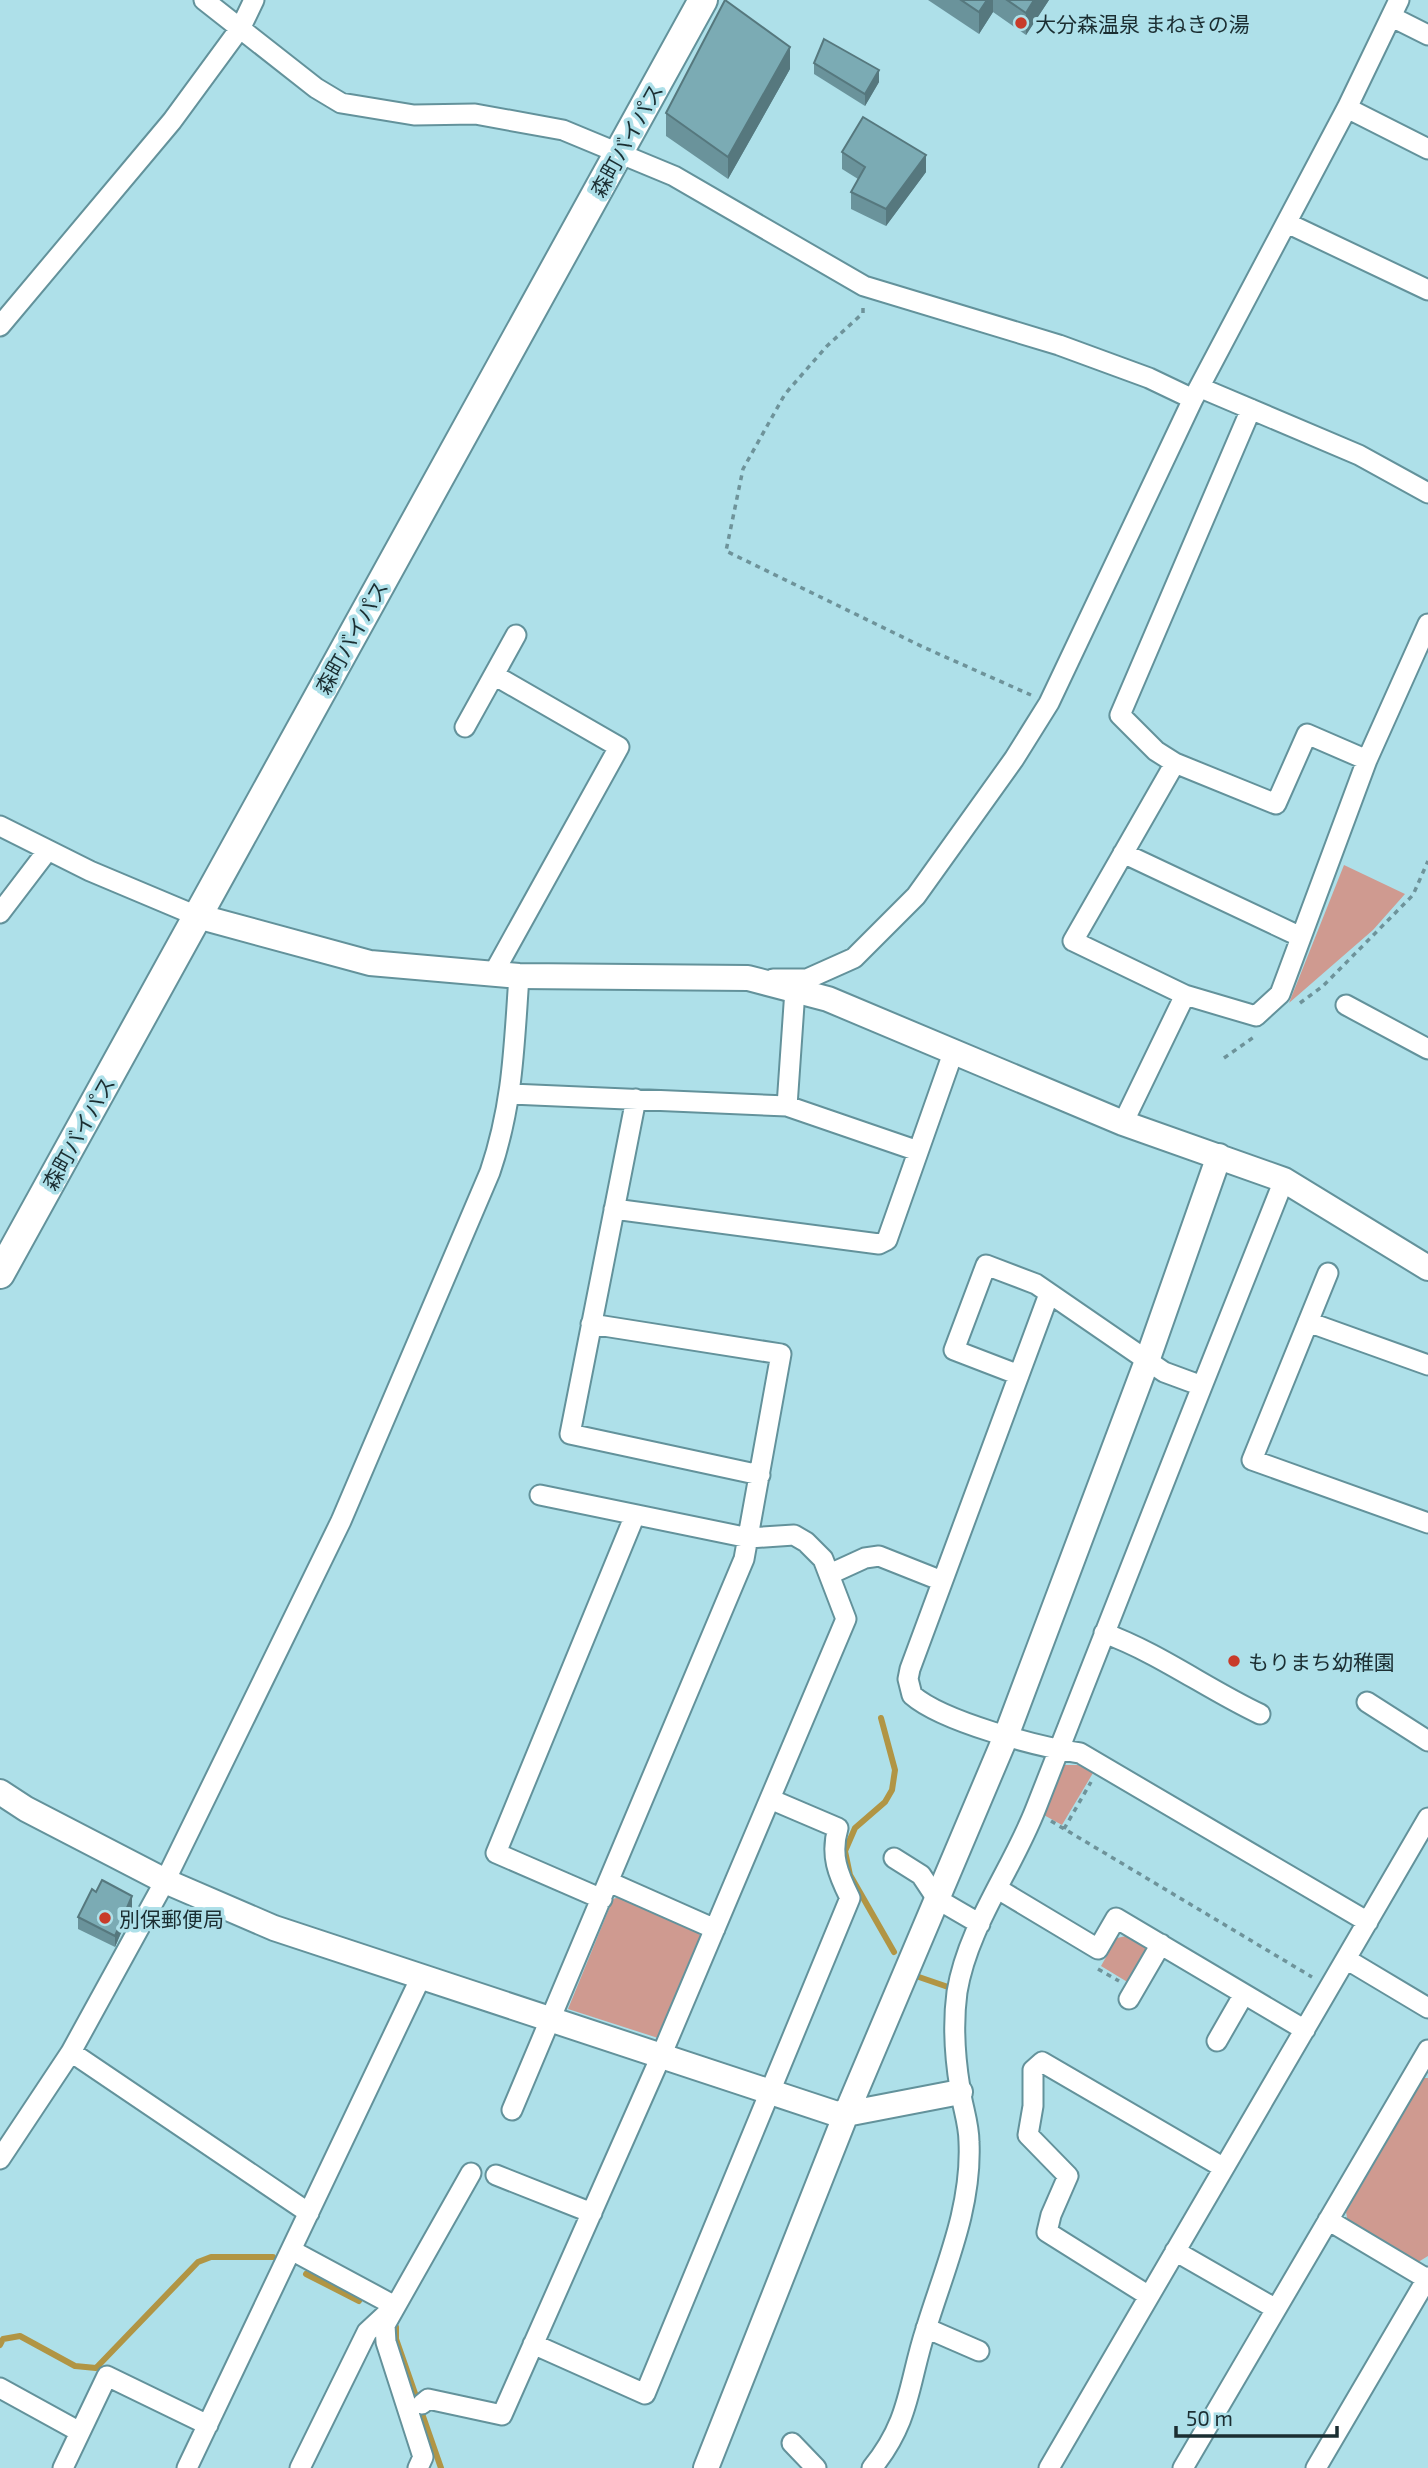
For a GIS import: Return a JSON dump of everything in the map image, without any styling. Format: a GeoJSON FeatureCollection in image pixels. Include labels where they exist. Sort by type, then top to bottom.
{"type":"FeatureCollection","features":[{"type":"Feature","properties":{"kind":"main road","name":"森町バイパス"},"geometry":{"type":"LineString","coordinates":[[0,1274],[7,1240],[197,916],[703,0]]}},
{"type":"Feature","properties":{"kind":"street"},"geometry":{"type":"LineString","coordinates":[[204,0],[316,88],[341,103],[414,115],[474,114],[563,130],[674,176],[864,286],[1059,345],[1149,378],[1251,409],[1359,455],[1428,493]]}},
{"type":"Feature","properties":{"kind":"street"},"geometry":{"type":"LineString","coordinates":[[0,326],[172,121],[241,27],[254,0]]}},
{"type":"Feature","properties":{"kind":"street"},"geometry":{"type":"LineString","coordinates":[[0,826],[197,916],[370,964],[519,976],[807,979],[854,958],[916,895],[1014,759],[1049,703],[1197,394],[1348,108],[1395,9],[1428,35]]}},
{"type":"Feature","properties":{"kind":"street"},"geometry":{"type":"LineString","coordinates":[[1348,108],[1428,149]]}},
{"type":"Feature","properties":{"kind":"street"},"geometry":{"type":"LineString","coordinates":[[1287,223],[1428,290]]}},
{"type":"Feature","properties":{"kind":"street"},"geometry":{"type":"LineString","coordinates":[[1251,409],[1120,715],[1156,751],[1175,763],[1276,804],[1307,734],[1367,760]]}},
{"type":"Feature","properties":{"kind":"street"},"geometry":{"type":"LineString","coordinates":[[1175,763],[1073,941],[1185,995],[1256,1016],[1280,994],[1367,760],[1428,624]]}},
{"type":"Feature","properties":{"kind":"street"},"geometry":{"type":"LineString","coordinates":[[465,727],[516,635]]}},
{"type":"Feature","properties":{"kind":"street"},"geometry":{"type":"LineString","coordinates":[[493,974],[619,747],[494,675]]}},
{"type":"Feature","properties":{"kind":"street"},"geometry":{"type":"LineString","coordinates":[[0,913],[48,850]]}},
{"type":"Feature","properties":{"kind":"street"},"geometry":{"type":"LineString","coordinates":[[1123,853],[1301,937]]}},
{"type":"Feature","properties":{"kind":"street"},"geometry":{"type":"LineString","coordinates":[[0,2159],[71,2052],[165,1881],[341,1521],[490,1171],[504,1129],[511,1094],[519,976]]}},
{"type":"Feature","properties":{"kind":"street"},"geometry":{"type":"LineString","coordinates":[[748,978],[828,999],[1123,1123],[1284,1180],[1428,1268]]}},
{"type":"Feature","properties":{"kind":"street"},"geometry":{"type":"LineString","coordinates":[[787,1106],[795,990]]}},
{"type":"Feature","properties":{"kind":"street"},"geometry":{"type":"LineString","coordinates":[[1123,1123],[1185,995]]}},
{"type":"Feature","properties":{"kind":"street"},"geometry":{"type":"LineString","coordinates":[[1346,1005],[1428,1049]]}},
{"type":"Feature","properties":{"kind":"street"},"geometry":{"type":"LineString","coordinates":[[614,1209],[879,1244],[887,1240],[953,1053]]}},
{"type":"Feature","properties":{"kind":"street"},"geometry":{"type":"LineString","coordinates":[[511,1094],[787,1106],[918,1151]]}},
{"type":"Feature","properties":{"kind":"street"},"geometry":{"type":"LineString","coordinates":[[636,1099],[570,1434],[760,1475]]}},
{"type":"Feature","properties":{"kind":"street"},"geometry":{"type":"LineString","coordinates":[[706,2468],[846,2114],[1006,1736],[1147,1361],[1219,1156]]}},
{"type":"Feature","properties":{"kind":"street"},"geometry":{"type":"LineString","coordinates":[[872,2468],[885,2452],[903,2420],[926,2328],[959,2231],[965,2203],[969,2143],[967,2109],[960,2092],[956,2041],[958,1988],[980,1924],[1034,1812],[1284,1180]]}},
{"type":"Feature","properties":{"kind":"street"},"geometry":{"type":"LineString","coordinates":[[1019,1374],[954,1350],[986,1265],[1036,1284],[1164,1372],[1202,1386]]}},
{"type":"Feature","properties":{"kind":"street"},"geometry":{"type":"LineString","coordinates":[[1328,1273],[1252,1460],[1428,1523]]}},
{"type":"Feature","properties":{"kind":"street"},"geometry":{"type":"LineString","coordinates":[[1049,1294],[910,1669],[909,1689],[918,1701],[930,1707],[1006,1736],[1034,1746],[1080,1754],[1368,1922]]}},
{"type":"Feature","properties":{"kind":"street"},"geometry":{"type":"LineString","coordinates":[[1308,1322],[1428,1365]]}},
{"type":"Feature","properties":{"kind":"street"},"geometry":{"type":"LineString","coordinates":[[512,2110],[744,1559],[781,1354],[591,1324]]}},
{"type":"Feature","properties":{"kind":"street"},"geometry":{"type":"LineString","coordinates":[[422,2404],[428,2399],[502,2415],[661,2056],[846,1619],[823,1559],[806,1542],[794,1535],[749,1538],[540,1495]]}},
{"type":"Feature","properties":{"kind":"street"},"geometry":{"type":"LineString","coordinates":[[635,1515],[496,1853],[715,1929]]}},
{"type":"Feature","properties":{"kind":"street"},"geometry":{"type":"LineString","coordinates":[[830,1574],[865,1558],[880,1556],[942,1581]]}},
{"type":"Feature","properties":{"kind":"street"},"geometry":{"type":"LineString","coordinates":[[1104,1633],[1134,1644],[1214,1692],[1260,1714]]}},
{"type":"Feature","properties":{"kind":"street"},"geometry":{"type":"LineString","coordinates":[[1367,1702],[1428,1741]]}},
{"type":"Feature","properties":{"kind":"street"},"geometry":{"type":"LineString","coordinates":[[0,1791],[26,1809],[165,1881],[274,1928],[834,2113],[846,2114],[960,2092]]}},
{"type":"Feature","properties":{"kind":"street"},"geometry":{"type":"LineString","coordinates":[[533,2344],[645,2394],[850,1898],[834,1858],[833,1843],[838,1828],[770,1799]]}},
{"type":"Feature","properties":{"kind":"street"},"geometry":{"type":"LineString","coordinates":[[1049,2468],[1428,1818]]}},
{"type":"Feature","properties":{"kind":"street"},"geometry":{"type":"LineString","coordinates":[[894,1858],[921,1875],[937,1899],[980,1924]]}},
{"type":"Feature","properties":{"kind":"street"},"geometry":{"type":"LineString","coordinates":[[998,1889],[1098,1949],[1116,1918],[1304,2030]]}},
{"type":"Feature","properties":{"kind":"street"},"geometry":{"type":"LineString","coordinates":[[1131,1995],[1161,1944]]}},
{"type":"Feature","properties":{"kind":"street"},"geometry":{"type":"LineString","coordinates":[[1346,1959],[1428,2008]]}},
{"type":"Feature","properties":{"kind":"street"},"geometry":{"type":"LineString","coordinates":[[187,2468],[293,2251],[421,1977]]}},
{"type":"Feature","properties":{"kind":"street"},"geometry":{"type":"LineString","coordinates":[[1217,2041],[1244,1994]]}},
{"type":"Feature","properties":{"kind":"street"},"geometry":{"type":"LineString","coordinates":[[71,2052],[309,2213]]}},
{"type":"Feature","properties":{"kind":"street"},"geometry":{"type":"LineString","coordinates":[[1183,2468],[1426,2059]]}},
{"type":"Feature","properties":{"kind":"street"},"geometry":{"type":"LineString","coordinates":[[1149,2296],[1047,2232],[1068,2176],[1028,2135],[1033,2106],[1033,2070],[1042,2062],[1224,2168]]}},
{"type":"Feature","properties":{"kind":"street"},"geometry":{"type":"LineString","coordinates":[[418,2468],[423,2457],[385,2335],[385,2325],[471,2173]]}},
{"type":"Feature","properties":{"kind":"street"},"geometry":{"type":"LineString","coordinates":[[496,2175],[592,2213]]}},
{"type":"Feature","properties":{"kind":"street"},"geometry":{"type":"LineString","coordinates":[[1317,2468],[1427,2278],[1328,2220]]}},
{"type":"Feature","properties":{"kind":"street"},"geometry":{"type":"LineString","coordinates":[[293,2251],[395,2306]]}},
{"type":"Feature","properties":{"kind":"street"},"geometry":{"type":"LineString","coordinates":[[1175,2251],[1276,2309]]}},
{"type":"Feature","properties":{"kind":"street"},"geometry":{"type":"LineString","coordinates":[[300,2468],[367,2332],[395,2306]]}},
{"type":"Feature","properties":{"kind":"street"},"geometry":{"type":"LineString","coordinates":[[926,2328],[979,2351]]}},
{"type":"Feature","properties":{"kind":"street"},"geometry":{"type":"LineString","coordinates":[[63,2468],[107,2376],[208,2425]]}},
{"type":"Feature","properties":{"kind":"street"},"geometry":{"type":"LineString","coordinates":[[0,2388],[80,2432]]}},
{"type":"Feature","properties":{"kind":"street"},"geometry":{"type":"LineString","coordinates":[[792,2443],[816,2468]]}},
{"type":"Feature","properties":{"kind":"path"},"geometry":{"type":"LineString","coordinates":[[864,286],[863,313],[827,346],[785,394],[743,469],[726,551],[923,647],[1049,703]]}},
{"type":"Feature","properties":{"kind":"path"},"geometry":{"type":"LineString","coordinates":[[1290,1010],[1323,986],[1413,895],[1428,861]]}},
{"type":"Feature","properties":{"kind":"path"},"geometry":{"type":"LineString","coordinates":[[1224,1058],[1257,1034]]}},
{"type":"Feature","properties":{"kind":"path"},"geometry":{"type":"LineString","coordinates":[[1064,1829],[1101,1766]]}},
{"type":"Feature","properties":{"kind":"path"},"geometry":{"type":"LineString","coordinates":[[1034,1812],[1318,1981]]}},
{"type":"Feature","properties":{"kind":"path"},"geometry":{"type":"LineString","coordinates":[[1098,1949],[1102,1956],[1096,1968],[1131,1995]]}},
{"type":"Feature","properties":{"kind":"shaded area"},"geometry":{"type":"Polygon","coordinates":[[[1344,865],[1405,894],[1373,930],[1289,1003],[1344,865]]]}},
{"type":"Feature","properties":{"kind":"shaded area"},"geometry":{"type":"Polygon","coordinates":[[[1065,1765],[1078,1765],[1093,1773],[1062,1825],[1042,1814],[1065,1765]]]}},
{"type":"Feature","properties":{"kind":"shaded area"},"geometry":{"type":"Polygon","coordinates":[[[622,1896],[696,1929],[701,1937],[658,2038],[568,2009],[613,1899],[622,1896]]]}},
{"type":"Feature","properties":{"kind":"shaded area"},"geometry":{"type":"Polygon","coordinates":[[[1126,1936],[1145,1947],[1146,1956],[1129,1983],[1101,1966],[1117,1938],[1126,1936]]]}},
{"type":"Feature","properties":{"kind":"shaded area"},"geometry":{"type":"Polygon","coordinates":[[[1424,2078],[1428,2078],[1428,2256],[1415,2264],[1348,2223],[1346,2212],[1424,2078]]]}},
{"type":"Feature","properties":{"kind":"building"},"geometry":{"type":"Polygon","coordinates":[[[725,0],[790,47],[728,157],[666,113],[725,0]]]}},
{"type":"Feature","properties":{"kind":"building"},"geometry":{"type":"Polygon","coordinates":[[[961,0],[987,0],[979,12],[961,0]]]}},
{"type":"Feature","properties":{"kind":"building"},"geometry":{"type":"Polygon","coordinates":[[[1007,0],[1034,0],[1026,13],[1007,0]]]}},
{"type":"Feature","properties":{"kind":"building"},"geometry":{"type":"Polygon","coordinates":[[[824,39],[879,70],[865,94],[814,63],[824,39]]]}},
{"type":"Feature","properties":{"kind":"building"},"geometry":{"type":"Polygon","coordinates":[[[863,117],[926,155],[886,209],[851,192],[865,167],[842,152],[863,117]]]}},
{"type":"Feature","properties":{"kind":"building","name":"別保郵便局"},"geometry":{"type":"Polygon","coordinates":[[[102,1880],[132,1896],[115,1936],[78,1917],[92,1889],[96,1892],[102,1880]]]}},
{"type":"Feature","properties":{"kind":"waterway"},"geometry":{"type":"LineString","coordinates":[[881,1718],[895,1770],[892,1790],[885,1802],[855,1828],[845,1851],[850,1875],[894,1952]]}},
{"type":"Feature","properties":{"kind":"waterway"},"geometry":{"type":"LineString","coordinates":[[916,1976],[951,1988]]}},
{"type":"Feature","properties":{"kind":"waterway"},"geometry":{"type":"LineString","coordinates":[[0,2345],[3,2339],[20,2336],[75,2366],[96,2368],[198,2262],[211,2257],[273,2257]]}},
{"type":"Feature","properties":{"kind":"waterway"},"geometry":{"type":"LineString","coordinates":[[306,2274],[359,2301]]}},
{"type":"Feature","properties":{"kind":"waterway"},"geometry":{"type":"LineString","coordinates":[[396,2327],[396,2339],[441,2468]]}},
{"type":"Feature","properties":{"kind":"place","name":"大分森温泉 まねきの湯"},"geometry":{"type":"Point","coordinates":[1021,23]}},
{"type":"Feature","properties":{"kind":"place","name":"もりまち幼稚園"},"geometry":{"type":"Point","coordinates":[1234,1661]}},
{"type":"Feature","properties":{"kind":"place","name":"別保郵便局"},"geometry":{"type":"Point","coordinates":[105,1918]}}]}
